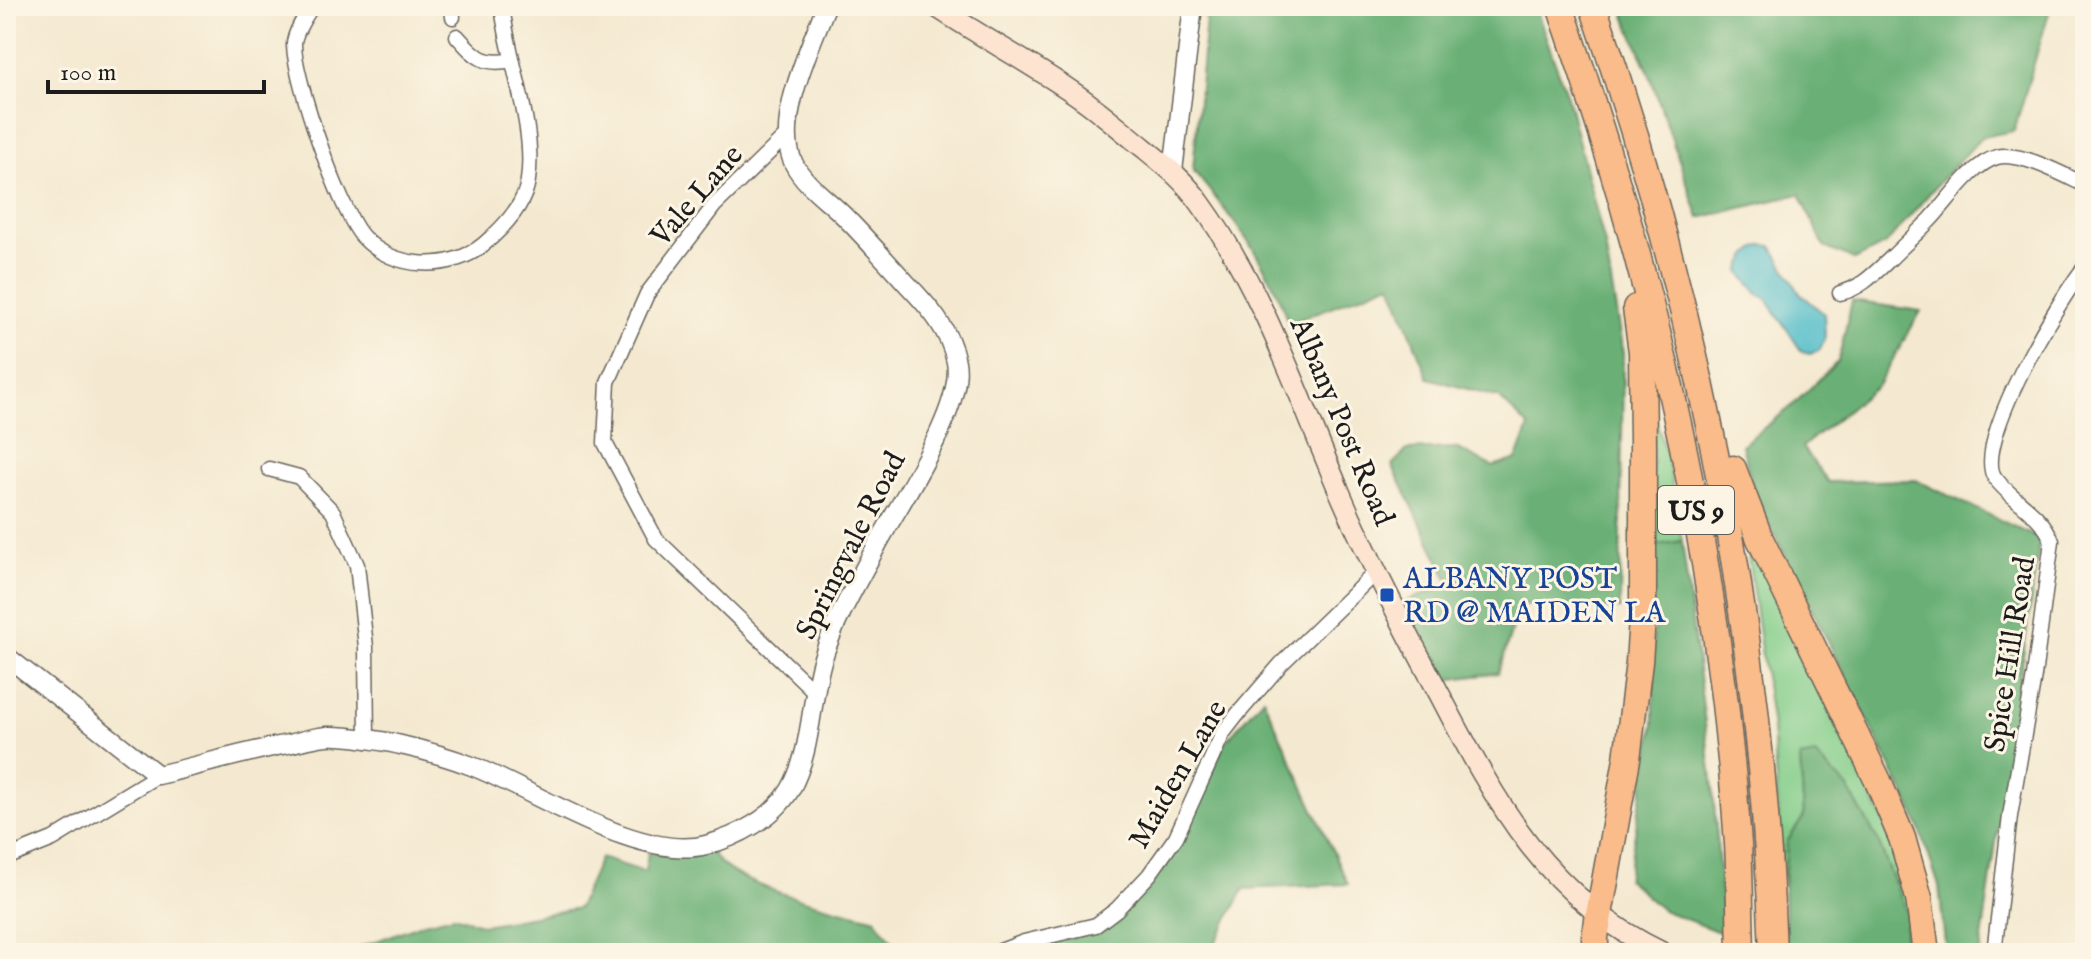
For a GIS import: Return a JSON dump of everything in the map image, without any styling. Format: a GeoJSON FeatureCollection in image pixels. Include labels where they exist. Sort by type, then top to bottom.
{"type":"FeatureCollection","features":[{"type":"Feature","properties":{"kind":"highway","name":"US 9"},"geometry":{"type":"LineString","coordinates":[[1560,6],[1594,108],[1647,290],[1693,494],[1723,696],[1738,845],[1741,953]]}},
{"type":"Feature","properties":{"kind":"highway","name":"US 9"},"geometry":{"type":"LineString","coordinates":[[1593,6],[1638,143],[1677,280],[1709,416],[1739,578],[1763,771],[1773,953]]}},
{"type":"Feature","properties":{"kind":"highway"},"geometry":{"type":"LineString","coordinates":[[1594,108],[1639,322],[1643,433],[1643,604],[1639,662],[1629,747],[1603,883],[1595,953]]}},
{"type":"Feature","properties":{"kind":"highway"},"geometry":{"type":"LineString","coordinates":[[1677,280],[1744,502],[1878,781],[1902,838],[1919,898],[1926,953]]}},
{"type":"Feature","properties":{"kind":"main road","name":"Albany Post Road"},"geometry":{"type":"LineString","coordinates":[[935,6],[1069,90],[1173,171],[1217,227],[1255,295],[1376,572],[1467,748],[1506,816],[1548,869],[1600,914],[1663,953]]}},
{"type":"Feature","properties":{"kind":"street"},"geometry":{"type":"LineString","coordinates":[[312,6],[294,42],[305,97],[345,210],[362,236],[380,253],[402,261],[429,263],[456,261],[477,250],[499,231],[523,196],[528,180],[528,140],[502,6]]}},
{"type":"Feature","properties":{"kind":"street","name":"Springvale Road"},"geometry":{"type":"LineString","coordinates":[[158,775],[329,736],[403,745],[473,766],[637,841],[671,848],[694,848],[713,843],[760,821],[790,790],[802,760],[822,661],[832,633],[929,452],[954,398],[957,372],[946,331],[920,298],[793,163],[788,123],[800,74],[826,6]]}},
{"type":"Feature","properties":{"kind":"street"},"geometry":{"type":"LineString","coordinates":[[1173,171],[1193,6]]}},
{"type":"Feature","properties":{"kind":"street"},"geometry":{"type":"LineString","coordinates":[[457,36],[482,59],[495,63],[512,60]]}},
{"type":"Feature","properties":{"kind":"street","name":"Vale Lane"},"geometry":{"type":"LineString","coordinates":[[788,134],[714,206],[647,294],[608,382],[605,443],[656,539],[815,692]]}},
{"type":"Feature","properties":{"kind":"street"},"geometry":{"type":"LineString","coordinates":[[1840,293],[1851,291],[1877,271],[1970,175],[1995,157],[2019,158],[2085,185]]}},
{"type":"Feature","properties":{"kind":"street","name":"Spice Hill Road"},"geometry":{"type":"LineString","coordinates":[[1994,953],[2010,816],[2034,676],[2052,541],[2047,527],[1994,477],[1990,453],[2028,356],[2085,267]]}},
{"type":"Feature","properties":{"kind":"street"},"geometry":{"type":"LineString","coordinates":[[269,469],[299,477],[333,512],[357,565],[366,647],[367,741]]}},
{"type":"Feature","properties":{"kind":"street","name":"Maiden Lane"},"geometry":{"type":"LineString","coordinates":[[995,953],[1024,942],[1096,925],[1117,909],[1149,875],[1176,837],[1230,724],[1281,664],[1376,572]]}},
{"type":"Feature","properties":{"kind":"street"},"geometry":{"type":"LineString","coordinates":[[6,656],[158,775],[53,839],[6,858]]}},
{"type":"Feature","properties":{"kind":"green space"},"geometry":{"type":"Polygon","coordinates":[[[1207,6],[1535,6],[1567,96],[1605,245],[1623,354],[1620,609],[1520,605],[1498,673],[1445,680],[1405,602],[1450,583],[1392,465],[1407,450],[1456,448],[1493,467],[1517,459],[1529,427],[1499,398],[1428,378],[1391,283],[1288,324],[1261,262],[1236,224],[1193,170],[1207,6]]]}},
{"type":"Feature","properties":{"kind":"green space"},"geometry":{"type":"Polygon","coordinates":[[[1621,6],[2051,6],[2014,131],[1982,137],[1886,244],[1855,260],[1824,247],[1800,194],[1699,218],[1648,70],[1621,6]]]}},
{"type":"Feature","properties":{"kind":"green space"},"geometry":{"type":"Polygon","coordinates":[[[1852,301],[1921,311],[1878,385],[1802,447],[1828,482],[1916,480],[2040,539],[1980,953],[1946,953],[1939,886],[1916,818],[1754,493],[1742,445],[1792,406],[1838,361],[1852,301]]]}},
{"type":"Feature","properties":{"kind":"green space"},"geometry":{"type":"Polygon","coordinates":[[[1653,410],[1667,458],[1682,541],[1652,546],[1653,410]]]}},
{"type":"Feature","properties":{"kind":"green space"},"geometry":{"type":"Polygon","coordinates":[[[1744,527],[1904,864],[1917,953],[1901,953],[1907,913],[1800,758],[1804,816],[1787,842],[1784,889],[1772,727],[1744,527]]]}},
{"type":"Feature","properties":{"kind":"green space"},"geometry":{"type":"Polygon","coordinates":[[[1682,541],[1713,787],[1724,934],[1662,910],[1627,879],[1654,724],[1652,546],[1682,541]]]}},
{"type":"Feature","properties":{"kind":"green space"},"geometry":{"type":"Polygon","coordinates":[[[1263,698],[1348,884],[1244,889],[1210,953],[1021,953],[1090,932],[1163,866],[1179,846],[1225,742],[1263,698]]]}},
{"type":"Feature","properties":{"kind":"green space"},"geometry":{"type":"Polygon","coordinates":[[[1815,755],[1848,788],[1877,839],[1907,913],[1903,952],[1786,953],[1784,889],[1787,842],[1804,816],[1800,758],[1815,755]]]}},
{"type":"Feature","properties":{"kind":"green space"},"geometry":{"type":"Polygon","coordinates":[[[712,852],[722,864],[761,886],[876,919],[901,953],[345,953],[424,923],[454,916],[484,925],[578,908],[600,858],[645,872],[648,853],[683,856],[712,852]]]}},
{"type":"Feature","properties":{"kind":"water"},"geometry":{"type":"Polygon","coordinates":[[[1763,245],[1772,246],[1799,292],[1824,314],[1825,337],[1820,350],[1810,354],[1802,352],[1767,299],[1758,294],[1740,272],[1748,255],[1763,245]]]}},
{"type":"Feature","properties":{"kind":"place","name":"ALBANY POST RD @ MAIDEN LA"},"geometry":{"type":"Point","coordinates":[1387,595]}}]}
